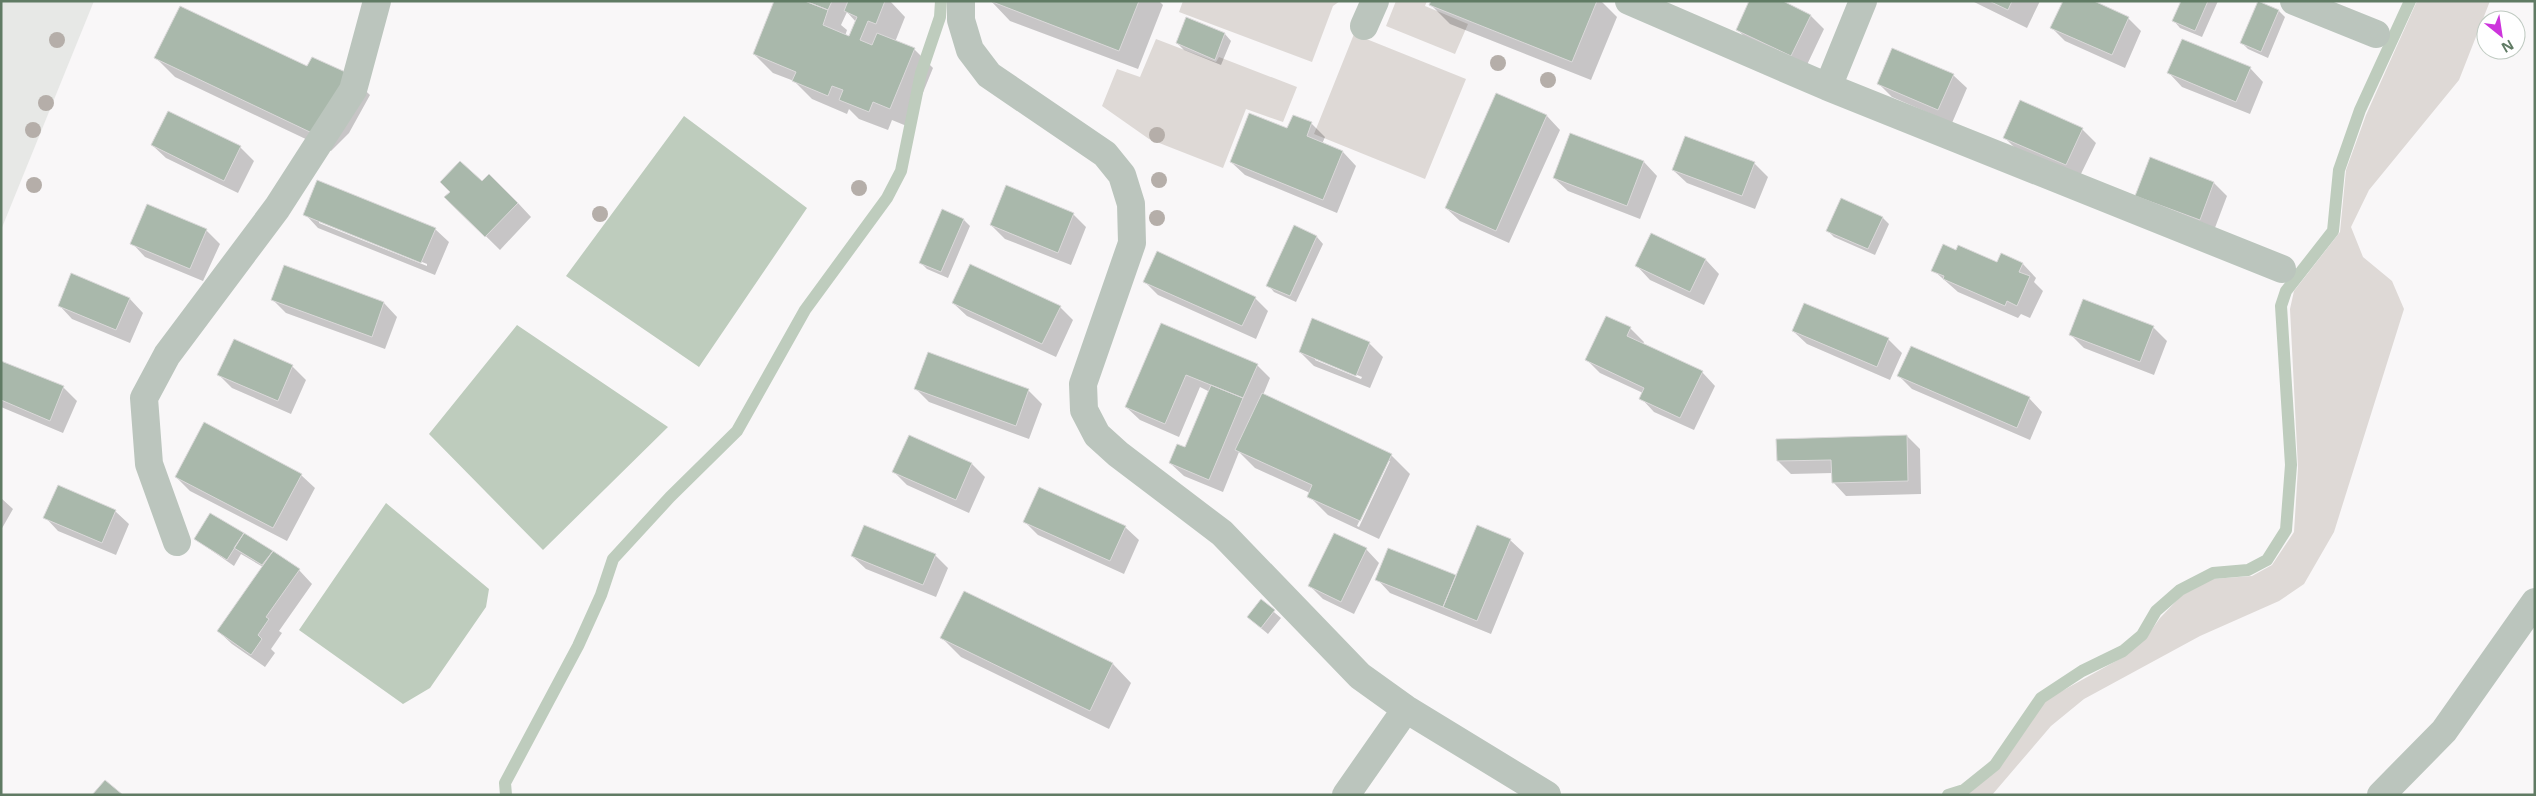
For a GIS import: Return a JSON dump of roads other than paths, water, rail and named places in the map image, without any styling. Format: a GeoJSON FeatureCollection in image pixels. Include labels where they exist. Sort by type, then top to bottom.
{"type":"FeatureCollection","features":[{"type":"Feature","properties":{"kind":"street"},"geometry":{"type":"LineString","coordinates":[[177,542],[149,464],[144,398],[167,355],[277,208],[353,90],[377,1]]}},
{"type":"Feature","properties":{"kind":"street"},"geometry":{"type":"LineString","coordinates":[[961,1],[961,20],[970,50],[989,75],[1105,154],[1122,175],[1131,204],[1132,243],[1083,384],[1084,410],[1097,435],[1118,454],[1222,533],[1360,676],[1406,709],[1547,795]]}},
{"type":"Feature","properties":{"kind":"street"},"geometry":{"type":"LineString","coordinates":[[1364,26],[1375,1]]}},
{"type":"Feature","properties":{"kind":"street"},"geometry":{"type":"LineString","coordinates":[[1629,1],[1828,87],[2282,269]]}},
{"type":"Feature","properties":{"kind":"street"},"geometry":{"type":"LineString","coordinates":[[1828,87],[1863,1]]}},
{"type":"Feature","properties":{"kind":"street"},"geometry":{"type":"LineString","coordinates":[[2294,1],[2376,34]]}},
{"type":"Feature","properties":{"kind":"street"},"geometry":{"type":"LineString","coordinates":[[2381,795],[2444,731],[2535,602]]}},
{"type":"Feature","properties":{"kind":"street"},"geometry":{"type":"LineString","coordinates":[[1346,795],[1406,709]]}},
{"type":"Feature","properties":{"kind":"waterway"},"geometry":{"type":"LineString","coordinates":[[506,795],[505,783],[578,646],[601,595],[613,559],[670,497],[737,431],[805,310],[887,198],[901,171],[921,73],[940,17],[941,1]]}},
{"type":"Feature","properties":{"kind":"waterway"},"geometry":{"type":"LineString","coordinates":[[1948,795],[1964,790],[1995,765],[2041,698],[2082,671],[2123,651],[2142,635],[2156,611],[2180,590],[2213,573],[2248,570],[2267,560],[2286,530],[2291,465],[2281,306],[2286,291],[2333,231],[2339,170],[2360,110],[2410,1]]}}]}
